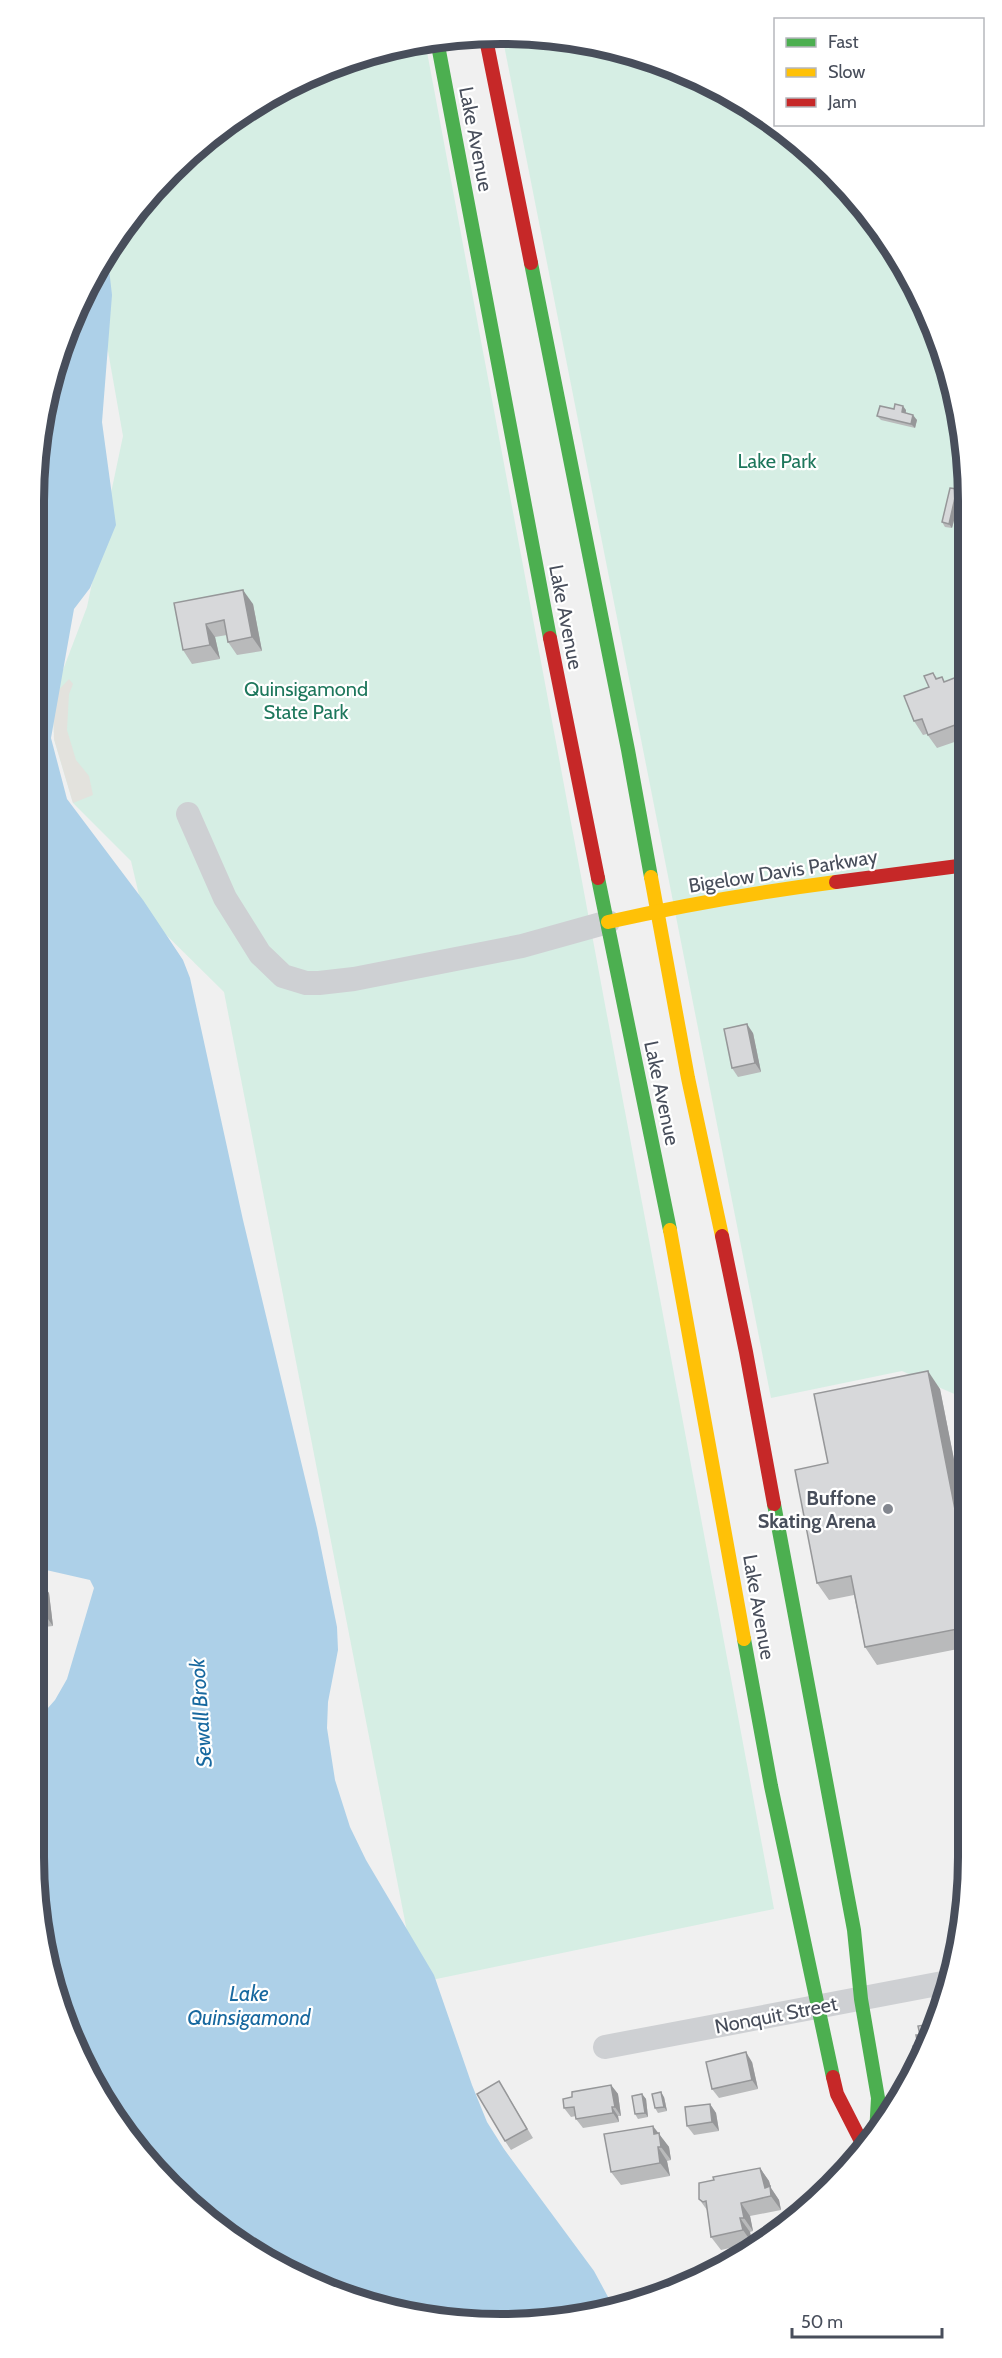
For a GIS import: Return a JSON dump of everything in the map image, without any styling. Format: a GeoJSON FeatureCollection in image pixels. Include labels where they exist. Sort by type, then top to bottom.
{"type":"FeatureCollection","features":[{"type":"Feature","properties":{"kind":"main road","name":"Lake Avenue"},"geometry":{"type":"LineString","coordinates":[[487,44],[628,750],[656,910],[703,1152],[746,1352],[794,1614],[836,1821],[854,1930],[861,1999],[878,2098],[877,2117]]}},
{"type":"Feature","properties":{"kind":"main road","name":"Lake Avenue"},"geometry":{"type":"LineString","coordinates":[[438,47],[515,454],[670,1229],[771,1786],[837,2094],[861,2140]]}},
{"type":"Feature","properties":{"kind":"main road","name":"Bigelow Davis Parkway"},"geometry":{"type":"LineString","coordinates":[[608,922],[656,910],[775,890],[958,866]]}},
{"type":"Feature","properties":{"kind":"street"},"geometry":{"type":"LineString","coordinates":[[188,814],[214,878],[239,923],[260,954],[283,976],[306,983],[319,984],[354,979],[522,946],[608,922]]}},
{"type":"Feature","properties":{"kind":"street","name":"Nonquit Street"},"geometry":{"type":"LineString","coordinates":[[605,2047],[940,1983]]}},
{"type":"Feature","properties":{"kind":"green space","name":"Lake Park"},"geometry":{"type":"Polygon","coordinates":[[[504,44],[561,47],[619,59],[648,68],[676,78],[730,105],[780,138],[825,177],[845,199],[864,222],[897,272],[924,326],[950,412],[958,471],[958,1396],[902,1371],[771,1398],[504,44]]]}},
{"type":"Feature","properties":{"kind":"green space","name":"Quinsigamond State Park"},"geometry":{"type":"Polygon","coordinates":[[[427,49],[774,1909],[417,1983],[224,992],[143,912],[131,861],[73,803],[54,739],[53,696],[87,607],[123,436],[97,288],[138,222],[177,177],[199,157],[222,138],[272,105],[326,78],[383,59],[427,49]]]}},
{"type":"Feature","properties":{"kind":"sand"},"geometry":{"type":"Polygon","coordinates":[[[69,679],[73,684],[69,694],[67,730],[76,760],[89,776],[93,795],[73,803],[54,739],[53,696],[69,679]]]}},
{"type":"Feature","properties":{"kind":"water","name":"Lake Quinsigamond"},"geometry":{"type":"Polygon","coordinates":[[[109,266],[112,295],[102,422],[116,525],[90,588],[74,609],[51,738],[67,799],[143,900],[183,960],[190,978],[243,1220],[317,1528],[337,1627],[338,1650],[328,1702],[327,1728],[335,1780],[350,1827],[366,1860],[434,1975],[487,2122],[504,2149],[594,2271],[610,2301],[561,2311],[531,2314],[471,2314],[412,2306],[354,2290],[326,2280],[272,2253],[222,2220],[177,2181],[138,2136],[105,2086],[78,2032],[52,1946],[44,1887],[44,1712],[55,1700],[67,1679],[94,1588],[90,1580],[44,1570],[44,471],[52,412],[68,354],[78,326],[109,266]]]}},
{"type":"Feature","properties":{"kind":"building"},"geometry":{"type":"Polygon","coordinates":[[[895,404],[903,406],[902,412],[913,415],[911,424],[877,416],[880,406],[894,409],[895,404]]]}},
{"type":"Feature","properties":{"kind":"building"},"geometry":{"type":"Polygon","coordinates":[[[950,488],[957,489],[949,524],[942,522],[950,488]]]}},
{"type":"Feature","properties":{"kind":"building"},"geometry":{"type":"Polygon","coordinates":[[[243,590],[252,637],[228,642],[224,620],[206,624],[210,645],[183,650],[174,603],[243,590]]]}},
{"type":"Feature","properties":{"kind":"building"},"geometry":{"type":"Polygon","coordinates":[[[933,673],[936,679],[942,677],[944,682],[958,677],[958,724],[928,735],[922,719],[914,721],[904,696],[929,687],[924,676],[933,673]]]}},
{"type":"Feature","properties":{"kind":"building"},"geometry":{"type":"Polygon","coordinates":[[[747,1024],[755,1063],[732,1068],[724,1029],[747,1024]]]}},
{"type":"Feature","properties":{"kind":"building","name":"Buffone Skating Arena"},"geometry":{"type":"Polygon","coordinates":[[[928,1371],[958,1525],[958,1629],[865,1647],[851,1576],[817,1583],[795,1470],[828,1463],[814,1394],[928,1371]]]}},
{"type":"Feature","properties":{"kind":"building"},"geometry":{"type":"Polygon","coordinates":[[[927,2025],[918,2045],[916,2035],[920,2035],[918,2026],[927,2025]]]}},
{"type":"Feature","properties":{"kind":"building"},"geometry":{"type":"Polygon","coordinates":[[[746,2052],[752,2080],[712,2089],[706,2062],[746,2052]]]}},
{"type":"Feature","properties":{"kind":"building"},"geometry":{"type":"Polygon","coordinates":[[[499,2081],[527,2129],[505,2141],[477,2094],[499,2081]]]}},
{"type":"Feature","properties":{"kind":"building"},"geometry":{"type":"Polygon","coordinates":[[[611,2085],[615,2107],[612,2107],[613,2113],[576,2119],[574,2107],[564,2108],[563,2099],[572,2097],[572,2092],[611,2085]]]}},
{"type":"Feature","properties":{"kind":"building"},"geometry":{"type":"Polygon","coordinates":[[[661,2092],[664,2107],[655,2108],[652,2094],[661,2092]]]}},
{"type":"Feature","properties":{"kind":"building"},"geometry":{"type":"Polygon","coordinates":[[[642,2094],[645,2113],[635,2114],[632,2096],[642,2094]]]}},
{"type":"Feature","properties":{"kind":"building"},"geometry":{"type":"Polygon","coordinates":[[[710,2104],[712,2122],[687,2126],[685,2107],[710,2104]]]}},
{"type":"Feature","properties":{"kind":"building"},"geometry":{"type":"Polygon","coordinates":[[[653,2126],[654,2134],[659,2133],[660,2163],[611,2172],[604,2134],[653,2126]]]}},
{"type":"Feature","properties":{"kind":"building"},"geometry":{"type":"Polygon","coordinates":[[[760,2168],[765,2188],[770,2186],[771,2196],[741,2203],[744,2218],[740,2218],[743,2230],[711,2237],[706,2201],[699,2199],[699,2183],[714,2180],[713,2177],[760,2168]]]}},
{"type":"Feature","properties":{"kind":"traffic: fast"},"geometry":{"type":"LineString","coordinates":[[438,47],[550,638]]}},
{"type":"Feature","properties":{"kind":"traffic: fast"},"geometry":{"type":"LineString","coordinates":[[531,263],[651,877]]}},
{"type":"Feature","properties":{"kind":"traffic: fast"},"geometry":{"type":"LineString","coordinates":[[598,878],[670,1230]]}},
{"type":"Feature","properties":{"kind":"traffic: fast"},"geometry":{"type":"LineString","coordinates":[[774,1504],[854,1930],[861,1999],[878,2098],[877,2117]]}},
{"type":"Feature","properties":{"kind":"traffic: fast"},"geometry":{"type":"LineString","coordinates":[[744,1639],[771,1786],[833,2077]]}},
{"type":"Feature","properties":{"kind":"traffic: slow"},"geometry":{"type":"LineString","coordinates":[[651,877],[688,1078],[722,1236]]}},
{"type":"Feature","properties":{"kind":"traffic: slow"},"geometry":{"type":"LineString","coordinates":[[608,922],[721,899],[836,882]]}},
{"type":"Feature","properties":{"kind":"traffic: slow"},"geometry":{"type":"LineString","coordinates":[[670,1230],[744,1639]]}},
{"type":"Feature","properties":{"kind":"traffic: jam"},"geometry":{"type":"LineString","coordinates":[[487,44],[531,263]]}},
{"type":"Feature","properties":{"kind":"traffic: jam"},"geometry":{"type":"LineString","coordinates":[[550,638],[598,878]]}},
{"type":"Feature","properties":{"kind":"traffic: jam"},"geometry":{"type":"LineString","coordinates":[[836,882],[958,866]]}},
{"type":"Feature","properties":{"kind":"traffic: jam"},"geometry":{"type":"LineString","coordinates":[[722,1236],[774,1504]]}},
{"type":"Feature","properties":{"kind":"traffic: jam"},"geometry":{"type":"LineString","coordinates":[[833,2077],[837,2094],[861,2140]]}},
{"type":"Feature","properties":{"kind":"place","name":"Buffone Skating Arena"},"geometry":{"type":"Point","coordinates":[888,1509]}},
{"type":"Feature","properties":{"kind":"water label","name":"Sewall Brook"},"geometry":{"type":"Point","coordinates":[201,1713]}}]}
